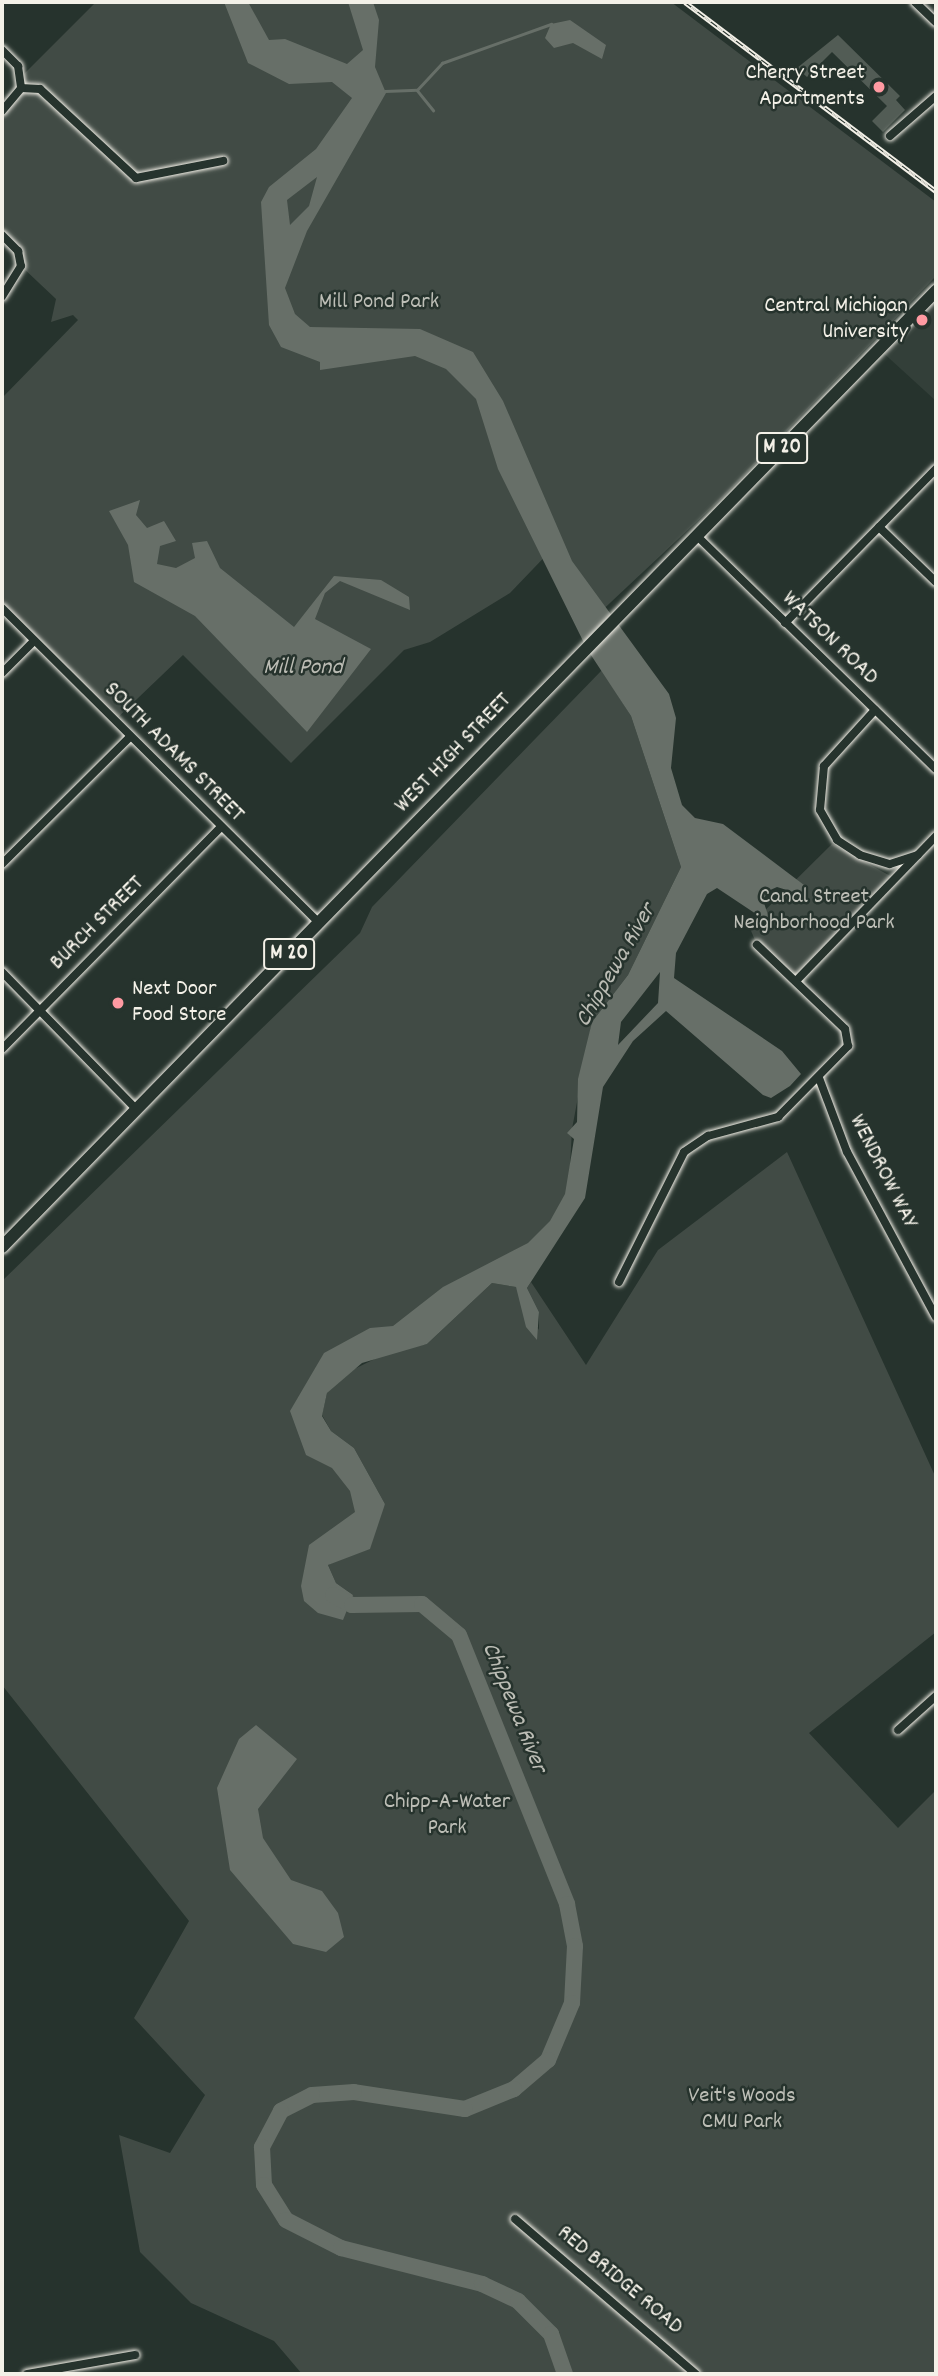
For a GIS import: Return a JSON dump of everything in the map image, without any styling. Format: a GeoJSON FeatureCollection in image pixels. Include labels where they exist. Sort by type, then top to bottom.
{"type":"FeatureCollection","features":[{"type":"Feature","properties":{"kind":"main road","name":"WEST HIGH STREET"},"geometry":{"type":"LineString","coordinates":[[2,1247],[936,291]]}},
{"type":"Feature","properties":{"kind":"street"},"geometry":{"type":"LineString","coordinates":[[915,2],[936,22]]}},
{"type":"Feature","properties":{"kind":"street"},"geometry":{"type":"LineString","coordinates":[[2,50],[18,66],[21,88],[2,111]]}},
{"type":"Feature","properties":{"kind":"street"},"geometry":{"type":"LineString","coordinates":[[21,88],[40,89],[136,178],[223,161]]}},
{"type":"Feature","properties":{"kind":"street"},"geometry":{"type":"LineString","coordinates":[[890,136],[936,96]]}},
{"type":"Feature","properties":{"kind":"street"},"geometry":{"type":"LineString","coordinates":[[2,235],[18,251],[19,278],[2,296]]}},
{"type":"Feature","properties":{"kind":"street"},"geometry":{"type":"LineString","coordinates":[[785,623],[936,469]]}},
{"type":"Feature","properties":{"kind":"street"},"geometry":{"type":"LineString","coordinates":[[878,527],[936,582]]}},
{"type":"Feature","properties":{"kind":"street","name":"WATSON ROAD"},"geometry":{"type":"LineString","coordinates":[[696,535],[936,769]]}},
{"type":"Feature","properties":{"kind":"street","name":"SOUTH ADAMS STREET"},"geometry":{"type":"LineString","coordinates":[[2,608],[319,923]]}},
{"type":"Feature","properties":{"kind":"street"},"geometry":{"type":"LineString","coordinates":[[2,673],[34,640]]}},
{"type":"Feature","properties":{"kind":"street"},"geometry":{"type":"LineString","coordinates":[[875,710],[824,766],[820,810],[837,840],[860,855],[890,864],[918,855]]}},
{"type":"Feature","properties":{"kind":"street"},"geometry":{"type":"LineString","coordinates":[[2,864],[130,737]]}},
{"type":"Feature","properties":{"kind":"street","name":"BURCH STREET"},"geometry":{"type":"LineString","coordinates":[[2,1049],[221,827]]}},
{"type":"Feature","properties":{"kind":"street"},"geometry":{"type":"LineString","coordinates":[[796,981],[936,836]]}},
{"type":"Feature","properties":{"kind":"street"},"geometry":{"type":"LineString","coordinates":[[619,1282],[684,1152],[713,1134],[772,1121],[846,1049],[849,1036],[757,945]]}},
{"type":"Feature","properties":{"kind":"street"},"geometry":{"type":"LineString","coordinates":[[2,972],[136,1109]]}},
{"type":"Feature","properties":{"kind":"street","name":"WENDROW WAY"},"geometry":{"type":"LineString","coordinates":[[819,1078],[847,1152],[936,1317]]}},
{"type":"Feature","properties":{"kind":"street"},"geometry":{"type":"LineString","coordinates":[[898,1730],[936,1696]]}},
{"type":"Feature","properties":{"kind":"street","name":"RED BRIDGE ROAD"},"geometry":{"type":"LineString","coordinates":[[515,2219],[696,2374]]}},
{"type":"Feature","properties":{"kind":"street"},"geometry":{"type":"LineString","coordinates":[[27,2374],[135,2355]]}},
{"type":"Feature","properties":{"kind":"shaded area","name":"Central Michigan University"},"geometry":{"type":"Polygon","coordinates":[[[936,291],[936,401],[879,349],[936,291]]]}},
{"type":"Feature","properties":{"kind":"green space","name":"Mill Pond Park"},"geometry":{"type":"Polygon","coordinates":[[[96,2],[671,2],[936,202],[936,276],[724,496],[594,618],[556,545],[510,593],[430,642],[404,650],[291,763],[183,655],[114,721],[2,608],[2,398],[78,320],[73,315],[51,322],[56,299],[21,266],[18,251],[2,235],[2,111],[21,77],[96,2]]]}},
{"type":"Feature","properties":{"kind":"green space"},"geometry":{"type":"Polygon","coordinates":[[[602,670],[631,716],[681,867],[628,975],[592,1022],[572,1129],[567,1225],[324,1371],[316,1422],[369,1491],[317,1573],[353,1595],[336,1583],[328,1565],[354,1551],[385,1504],[354,1448],[331,1431],[322,1415],[327,1393],[342,1375],[391,1351],[427,1344],[492,1283],[516,1287],[539,1330],[539,1312],[527,1288],[531,1282],[586,1365],[658,1250],[787,1152],[936,1478],[936,1632],[809,1733],[898,1828],[936,1790],[936,2374],[302,2374],[274,2341],[191,2303],[140,2252],[119,2135],[170,2153],[205,2095],[134,2018],[189,1921],[2,1685],[2,1281],[360,933],[372,907],[602,670]]]}},
{"type":"Feature","properties":{"kind":"green space","name":"Canal Street Neighborhood Park"},"geometry":{"type":"Polygon","coordinates":[[[832,844],[894,878],[796,981],[757,945],[749,926],[832,844]]]}},
{"type":"Feature","properties":{"kind":"water"},"geometry":{"type":"Polygon","coordinates":[[[224,2],[248,2],[269,40],[285,39],[347,64],[363,50],[348,2],[373,2],[379,20],[375,67],[386,93],[307,231],[285,288],[295,314],[310,327],[420,329],[473,352],[503,401],[572,561],[669,694],[676,718],[671,768],[682,805],[695,818],[723,824],[808,888],[806,896],[777,887],[768,891],[763,900],[771,924],[717,888],[707,894],[676,953],[674,978],[782,1051],[801,1074],[790,1086],[771,1098],[763,1095],[666,1011],[633,1041],[603,1087],[585,1198],[527,1288],[539,1312],[537,1340],[526,1327],[516,1287],[492,1283],[427,1344],[362,1363],[327,1393],[322,1416],[331,1431],[354,1448],[385,1504],[370,1549],[328,1565],[336,1583],[353,1595],[343,1620],[318,1613],[304,1601],[301,1586],[309,1545],[355,1512],[350,1491],[332,1468],[306,1455],[290,1411],[324,1353],[370,1328],[393,1326],[443,1287],[528,1243],[550,1221],[565,1194],[574,1139],[567,1133],[577,1122],[578,1079],[592,1022],[628,975],[681,867],[631,716],[587,649],[498,469],[476,399],[446,369],[415,356],[320,370],[320,362],[281,347],[269,325],[261,202],[269,187],[316,149],[352,98],[332,82],[289,84],[248,63],[224,2]],[[317,177],[287,200],[290,225],[309,206],[317,177]],[[660,972],[621,1022],[618,1045],[658,1003],[660,972]]]}},
{"type":"Feature","properties":{"kind":"water"},"geometry":{"type":"Polygon","coordinates":[[[570,20],[606,45],[602,59],[573,43],[554,48],[545,38],[551,24],[570,20]]]}},
{"type":"Feature","properties":{"kind":"water","name":"Mill Pond"},"geometry":{"type":"Polygon","coordinates":[[[140,500],[136,515],[147,528],[164,521],[176,541],[160,546],[157,564],[176,568],[195,558],[192,543],[207,541],[220,568],[294,627],[334,576],[381,580],[409,597],[410,610],[340,581],[325,593],[315,619],[371,649],[307,732],[195,616],[134,582],[128,545],[109,511],[140,500]]]}},
{"type":"Feature","properties":{"kind":"water"},"geometry":{"type":"Polygon","coordinates":[[[256,1725],[297,1759],[258,1809],[263,1838],[291,1880],[322,1891],[338,1913],[344,1937],[326,1952],[293,1944],[230,1870],[217,1788],[239,1739],[256,1725]]]}},
{"type":"Feature","properties":{"kind":"building","name":"Cherry Street Apartments"},"geometry":{"type":"Polygon","coordinates":[[[838,35],[900,96],[896,100],[905,110],[883,132],[872,121],[887,106],[832,52],[807,77],[797,68],[838,35]]]}},
{"type":"Feature","properties":{"kind":"waterway"},"geometry":{"type":"LineString","coordinates":[[417,90],[442,63],[551,24]]}},
{"type":"Feature","properties":{"kind":"waterway"},"geometry":{"type":"LineString","coordinates":[[385,91],[417,90],[433,110]]}},
{"type":"Feature","properties":{"kind":"waterway","name":"Chippewa River"},"geometry":{"type":"LineString","coordinates":[[333,1595],[352,1605],[422,1604],[459,1635],[567,1904],[575,1946],[572,2003],[548,2060],[514,2089],[465,2109],[354,2092],[312,2095],[281,2111],[262,2147],[264,2185],[286,2220],[341,2248],[482,2284],[518,2301],[551,2334],[565,2374]]}},
{"type":"Feature","properties":{"kind":"railway"},"geometry":{"type":"LineString","coordinates":[[685,2],[936,191]]}},
{"type":"Feature","properties":{"kind":"place","name":"Cherry Street Apartments"},"geometry":{"type":"Point","coordinates":[879,87]}},
{"type":"Feature","properties":{"kind":"place","name":"Central Michigan University"},"geometry":{"type":"Point","coordinates":[922,320]}},
{"type":"Feature","properties":{"kind":"place","name":"Next Door Food Store"},"geometry":{"type":"Point","coordinates":[118,1003]}},
{"type":"Feature","properties":{"kind":"park label","name":"Chipp-A-Water Park"},"geometry":{"type":"Point","coordinates":[447,1816]}},
{"type":"Feature","properties":{"kind":"park label","name":"Veit's Woods CMU Park"},"geometry":{"type":"Point","coordinates":[742,2110]}}]}
